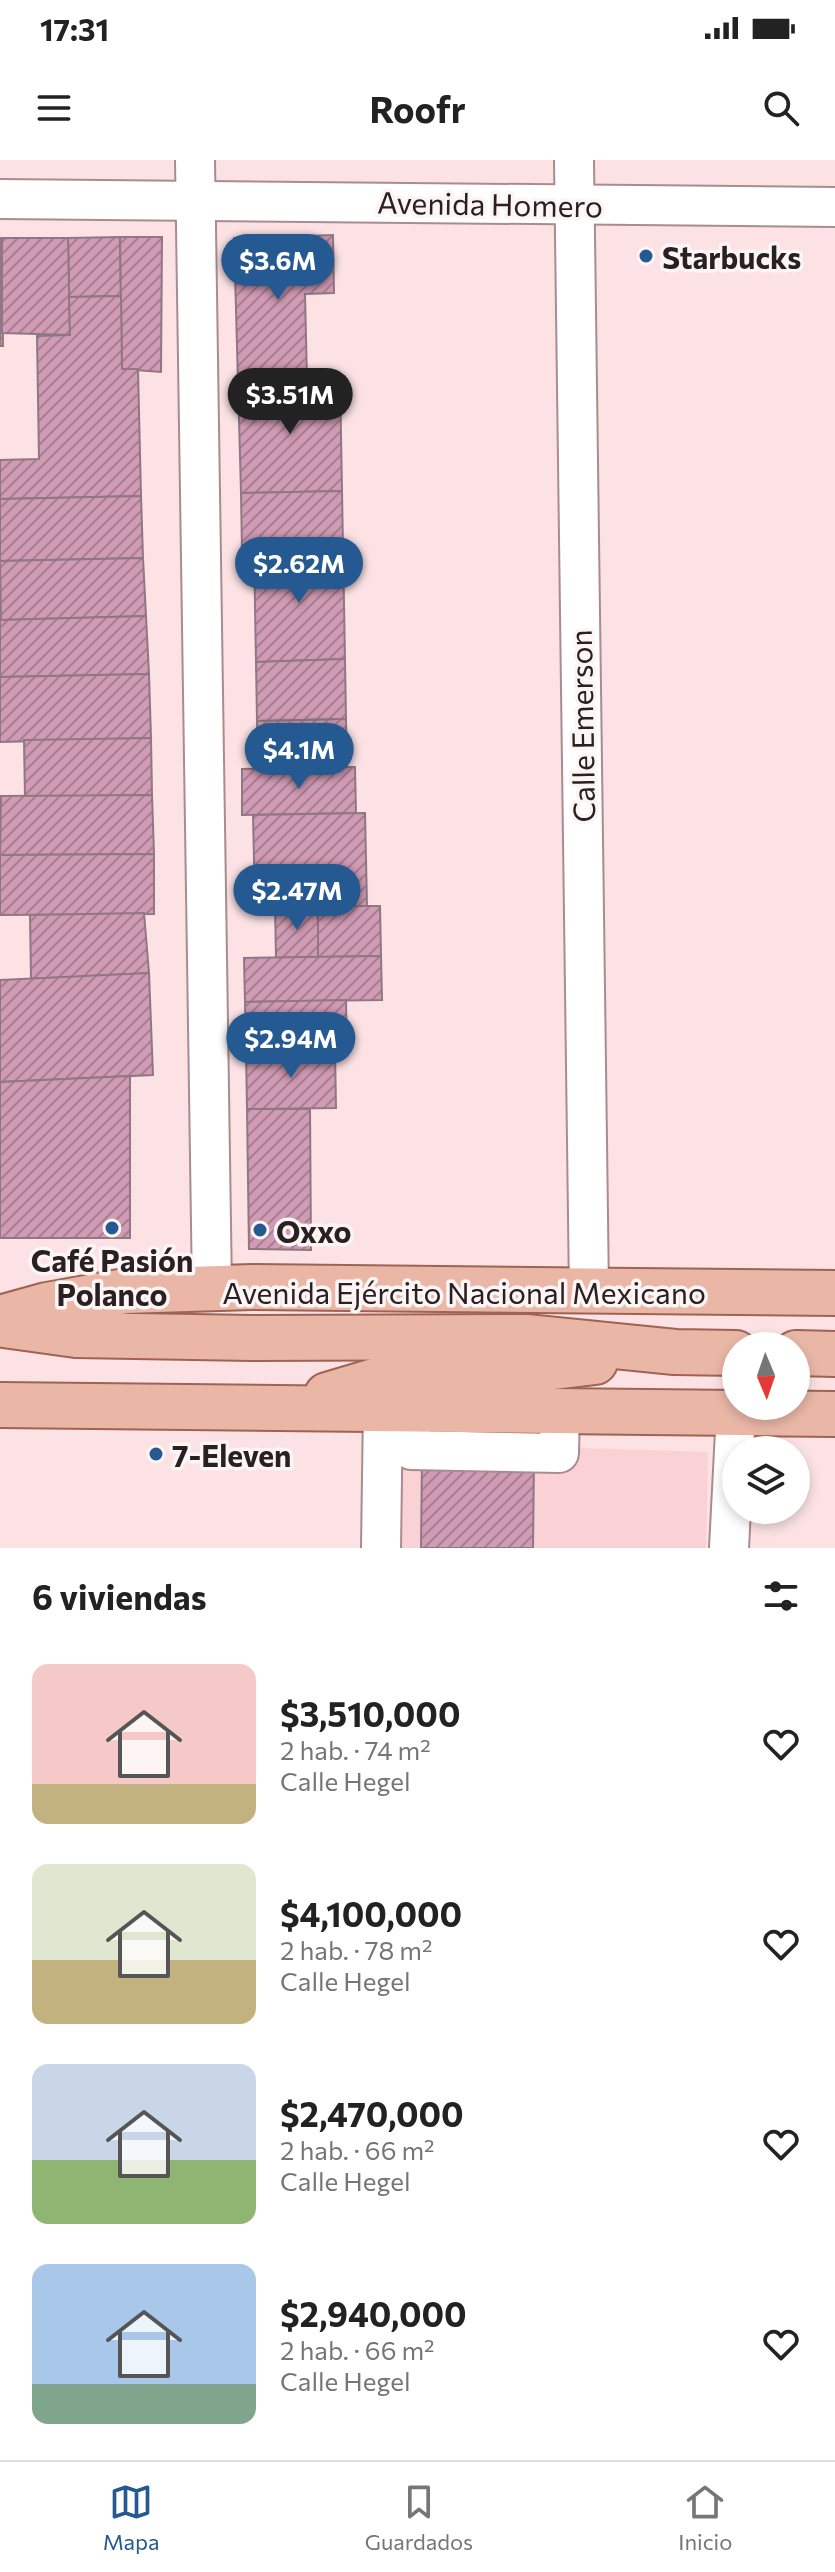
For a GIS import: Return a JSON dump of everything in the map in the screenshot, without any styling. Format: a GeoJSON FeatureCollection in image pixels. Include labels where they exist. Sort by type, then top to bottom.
{"type":"FeatureCollection","features":[{"type":"Feature","properties":{"kind":"main road","name":"Avenida Ejército Nacional Mexicano"},"geometry":{"type":"LineString","coordinates":[[0,1318],[47,1305],[125,1291],[252,1287],[835,1293]]}},
{"type":"Feature","properties":{"kind":"main road","name":"Avenida Ejército Nacional Mexicano"},"geometry":{"type":"LineString","coordinates":[[0,1325],[76,1335],[526,1337],[675,1352],[722,1353]]}},
{"type":"Feature","properties":{"kind":"main road"},"geometry":{"type":"LineString","coordinates":[[0,1347],[178,1336]]}},
{"type":"Feature","properties":{"kind":"main road"},"geometry":{"type":"LineString","coordinates":[[287,1407],[401,1373],[529,1370],[675,1352]]}},
{"type":"Feature","properties":{"kind":"main road"},"geometry":{"type":"LineString","coordinates":[[810,1353],[835,1354]]}},
{"type":"Feature","properties":{"kind":"main road"},"geometry":{"type":"LineString","coordinates":[[0,1405],[722,1412]]}},
{"type":"Feature","properties":{"kind":"main road"},"geometry":{"type":"LineString","coordinates":[[810,1413],[835,1414]]}},
{"type":"Feature","properties":{"kind":"street"},"geometry":{"type":"LineString","coordinates":[[195,160],[212,1290]]}},
{"type":"Feature","properties":{"kind":"street","name":"Calle Emerson"},"geometry":{"type":"LineString","coordinates":[[574,160],[589,1292]]}},
{"type":"Feature","properties":{"kind":"street","name":"Avenida Homero"},"geometry":{"type":"LineString","coordinates":[[0,199],[835,207]]}},
{"type":"Feature","properties":{"kind":"street"},"geometry":{"type":"LineString","coordinates":[[381,1548],[397,1408]]}},
{"type":"Feature","properties":{"kind":"street"},"geometry":{"type":"LineString","coordinates":[[729,1548],[736,1420]]}},
{"type":"Feature","properties":{"kind":"shaded area"},"geometry":{"type":"Polygon","coordinates":[[[398,1442],[708,1452],[706,1548],[398,1548],[398,1442]]]}},
{"type":"Feature","properties":{"kind":"building"},"geometry":{"type":"Polygon","coordinates":[[[333,235],[334,293],[305,294],[307,380],[238,382],[234,238],[333,235]]]}},
{"type":"Feature","properties":{"kind":"building"},"geometry":{"type":"Polygon","coordinates":[[[120,237],[121,296],[69,297],[68,238],[120,237]]]}},
{"type":"Feature","properties":{"kind":"building"},"geometry":{"type":"Polygon","coordinates":[[[120,237],[162,237],[161,372],[122,369],[120,237]]]}},
{"type":"Feature","properties":{"kind":"building"},"geometry":{"type":"Polygon","coordinates":[[[2,238],[3,346],[0,346],[2,238]]]}},
{"type":"Feature","properties":{"kind":"building"},"geometry":{"type":"Polygon","coordinates":[[[2,238],[68,238],[70,335],[2,333],[2,238]]]}},
{"type":"Feature","properties":{"kind":"building"},"geometry":{"type":"Polygon","coordinates":[[[121,296],[122,369],[138,369],[141,496],[0,499],[0,460],[39,459],[37,336],[70,335],[69,297],[121,296]]]}},
{"type":"Feature","properties":{"kind":"building"},"geometry":{"type":"Polygon","coordinates":[[[340,380],[342,491],[241,493],[238,382],[340,380]]]}},
{"type":"Feature","properties":{"kind":"building"},"geometry":{"type":"Polygon","coordinates":[[[342,491],[343,549],[242,551],[241,493],[342,491]]]}},
{"type":"Feature","properties":{"kind":"building"},"geometry":{"type":"Polygon","coordinates":[[[141,496],[143,558],[0,561],[0,499],[141,496]]]}},
{"type":"Feature","properties":{"kind":"building"},"geometry":{"type":"Polygon","coordinates":[[[343,549],[345,659],[256,662],[254,550],[343,549]]]}},
{"type":"Feature","properties":{"kind":"building"},"geometry":{"type":"Polygon","coordinates":[[[143,558],[146,616],[1,620],[0,561],[143,558]]]}},
{"type":"Feature","properties":{"kind":"building"},"geometry":{"type":"Polygon","coordinates":[[[146,616],[149,674],[0,677],[0,620],[146,616]]]}},
{"type":"Feature","properties":{"kind":"building"},"geometry":{"type":"Polygon","coordinates":[[[345,659],[346,719],[257,721],[256,662],[345,659]]]}},
{"type":"Feature","properties":{"kind":"building"},"geometry":{"type":"Polygon","coordinates":[[[149,674],[151,738],[0,742],[0,677],[149,674]]]}},
{"type":"Feature","properties":{"kind":"building"},"geometry":{"type":"Polygon","coordinates":[[[346,719],[347,767],[258,769],[257,721],[346,719]]]}},
{"type":"Feature","properties":{"kind":"building"},"geometry":{"type":"Polygon","coordinates":[[[151,738],[152,795],[25,797],[24,740],[151,738]]]}},
{"type":"Feature","properties":{"kind":"building"},"geometry":{"type":"Polygon","coordinates":[[[355,767],[356,813],[242,815],[242,769],[355,767]]]}},
{"type":"Feature","properties":{"kind":"building"},"geometry":{"type":"Polygon","coordinates":[[[152,795],[154,854],[0,855],[1,796],[152,795]]]}},
{"type":"Feature","properties":{"kind":"building"},"geometry":{"type":"Polygon","coordinates":[[[365,813],[367,906],[255,907],[253,815],[365,813]]]}},
{"type":"Feature","properties":{"kind":"building"},"geometry":{"type":"Polygon","coordinates":[[[154,854],[154,914],[0,915],[0,855],[154,854]]]}},
{"type":"Feature","properties":{"kind":"building"},"geometry":{"type":"Polygon","coordinates":[[[275,906],[318,906],[318,957],[276,958],[275,906]]]}},
{"type":"Feature","properties":{"kind":"building"},"geometry":{"type":"Polygon","coordinates":[[[318,906],[380,906],[381,956],[318,957],[318,906]]]}},
{"type":"Feature","properties":{"kind":"building"},"geometry":{"type":"Polygon","coordinates":[[[144,913],[149,973],[31,979],[30,915],[144,913]]]}},
{"type":"Feature","properties":{"kind":"building"},"geometry":{"type":"Polygon","coordinates":[[[381,956],[382,1000],[245,1002],[244,958],[381,956]]]}},
{"type":"Feature","properties":{"kind":"building"},"geometry":{"type":"Polygon","coordinates":[[[149,973],[153,1075],[0,1082],[0,980],[149,973]]]}},
{"type":"Feature","properties":{"kind":"building"},"geometry":{"type":"Polygon","coordinates":[[[346,1000],[347,1051],[246,1052],[245,1002],[346,1000]]]}},
{"type":"Feature","properties":{"kind":"building"},"geometry":{"type":"Polygon","coordinates":[[[335,1051],[336,1108],[247,1109],[246,1052],[335,1051]]]}},
{"type":"Feature","properties":{"kind":"building"},"geometry":{"type":"Polygon","coordinates":[[[130,1076],[130,1238],[0,1238],[0,1082],[130,1076]]]}},
{"type":"Feature","properties":{"kind":"building"},"geometry":{"type":"Polygon","coordinates":[[[247,1109],[310,1109],[311,1250],[249,1249],[247,1109]]]}},
{"type":"Feature","properties":{"kind":"building"},"geometry":{"type":"Polygon","coordinates":[[[422,1457],[534,1459],[533,1548],[421,1548],[422,1457]]]}},
{"type":"Feature","properties":{"kind":"place","name":"Starbucks"},"geometry":{"type":"Point","coordinates":[646,256]}},
{"type":"Feature","properties":{"kind":"place","name":"Café Pasión Polanco"},"geometry":{"type":"Point","coordinates":[112,1228]}},
{"type":"Feature","properties":{"kind":"place","name":"Oxxo"},"geometry":{"type":"Point","coordinates":[260,1230]}},
{"type":"Feature","properties":{"kind":"place","name":"7-Eleven"},"geometry":{"type":"Point","coordinates":[156,1454]}}]}
